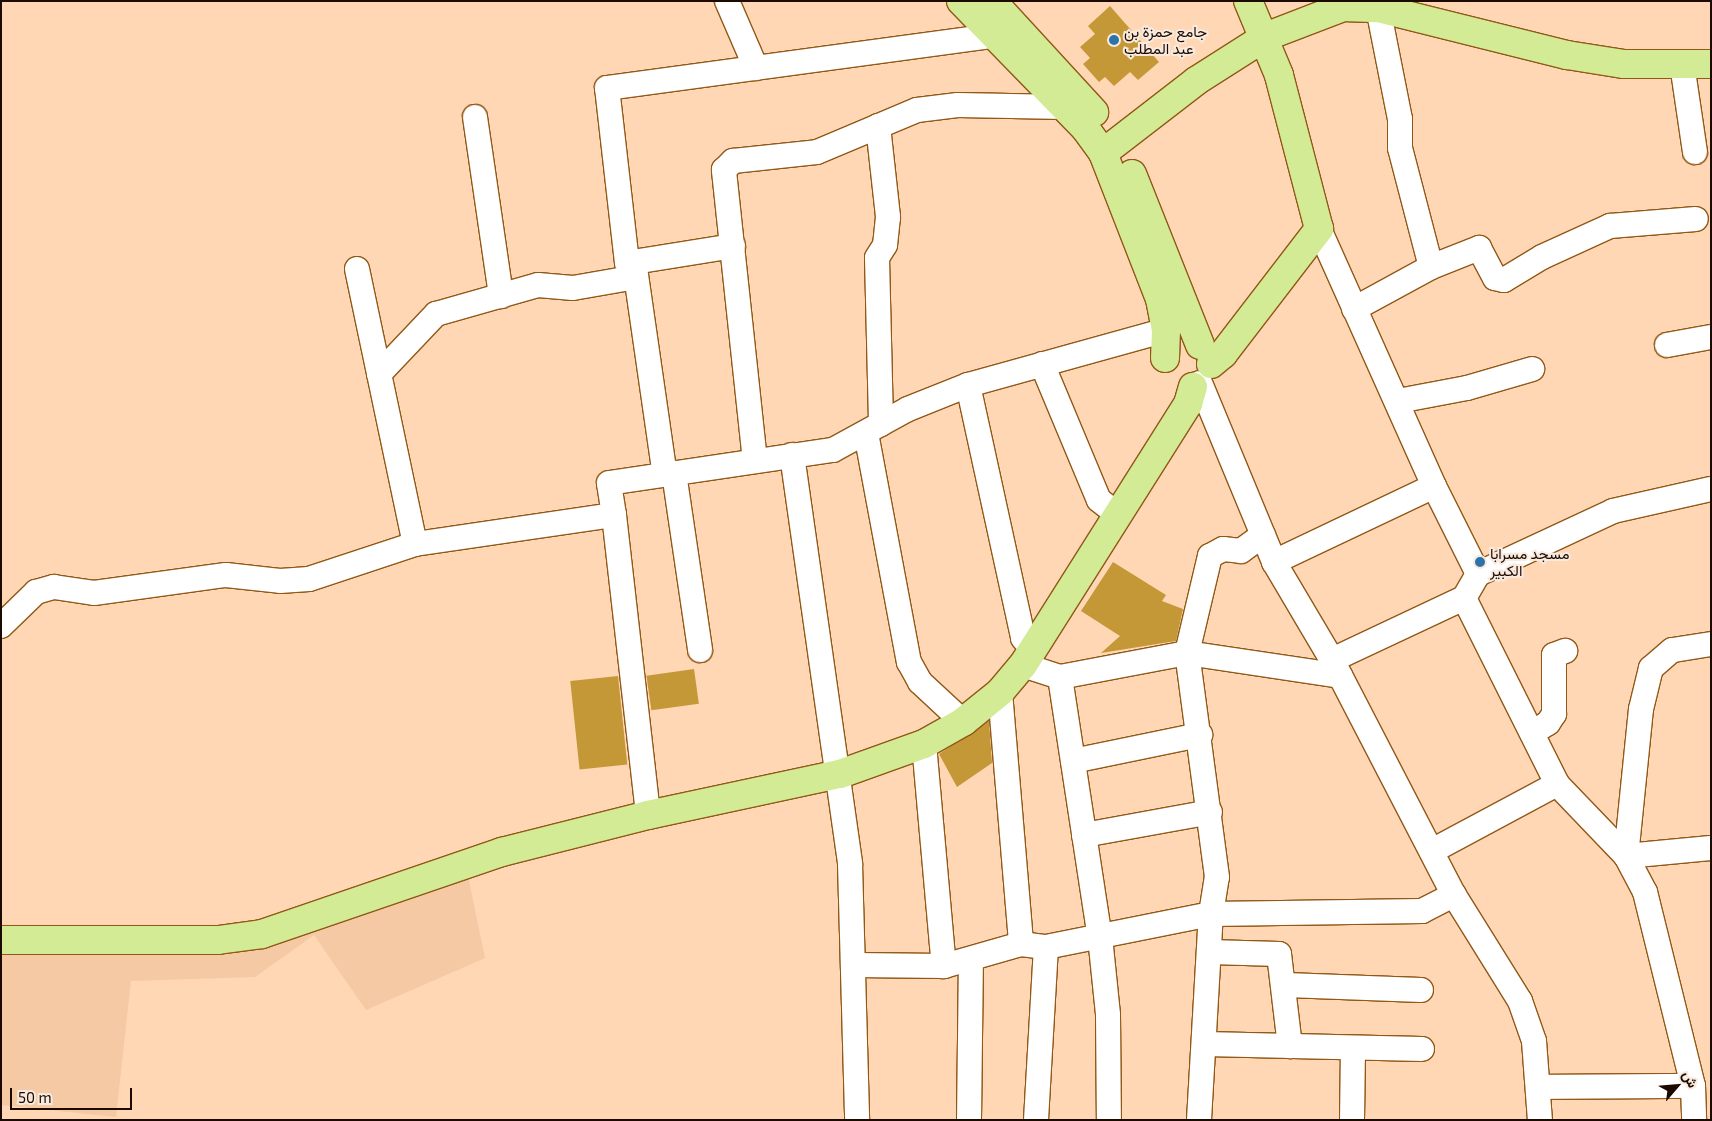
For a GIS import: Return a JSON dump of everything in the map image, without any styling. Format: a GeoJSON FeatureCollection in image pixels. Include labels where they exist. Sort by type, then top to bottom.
{"type":"FeatureCollection","features":[{"type":"Feature","properties":{"kind":"main road"},"geometry":{"type":"LineString","coordinates":[[961,1],[1064,107],[1111,148],[1160,299],[1166,330],[1165,358],[1171,380],[1201,370],[1223,354],[1319,229],[1279,75],[1265,37],[1248,1]]}},
{"type":"Feature","properties":{"kind":"main road"},"geometry":{"type":"LineString","coordinates":[[1,940],[218,940],[262,934],[502,852],[648,815],[840,774],[924,744],[963,722],[1000,692],[1028,657],[1188,404],[1201,370],[1111,148],[992,1]]}},
{"type":"Feature","properties":{"kind":"main road"},"geometry":{"type":"LineString","coordinates":[[1111,148],[1196,81],[1265,37],[1345,4],[1378,8],[1568,55],[1624,64],[1711,64]]}},
{"type":"Feature","properties":{"kind":"main road"},"geometry":{"type":"LineString","coordinates":[[1165,358],[1179,342],[1201,370]]}},
{"type":"Feature","properties":{"kind":"street"},"geometry":{"type":"LineString","coordinates":[[727,1],[756,68]]}},
{"type":"Feature","properties":{"kind":"street"},"geometry":{"type":"LineString","coordinates":[[1378,8],[1400,119],[1400,148],[1431,267]]}},
{"type":"Feature","properties":{"kind":"street"},"geometry":{"type":"LineString","coordinates":[[700,650],[635,269],[627,262],[607,88],[994,36]]}},
{"type":"Feature","properties":{"kind":"street"},"geometry":{"type":"LineString","coordinates":[[1682,64],[1695,152]]}},
{"type":"Feature","properties":{"kind":"street"},"geometry":{"type":"LineString","coordinates":[[755,461],[724,170],[733,161],[817,152],[917,110],[958,105],[1064,107]]}},
{"type":"Feature","properties":{"kind":"street"},"geometry":{"type":"LineString","coordinates":[[475,117],[501,296]]}},
{"type":"Feature","properties":{"kind":"street"},"geometry":{"type":"LineString","coordinates":[[878,126],[888,217],[885,245],[877,258],[874,428],[909,662],[920,682],[963,722]]}},
{"type":"Feature","properties":{"kind":"street"},"geometry":{"type":"LineString","coordinates":[[1354,309],[1431,267],[1479,248],[1495,278],[1504,280],[1542,257],[1610,226],[1696,219]]}},
{"type":"Feature","properties":{"kind":"street"},"geometry":{"type":"LineString","coordinates":[[1319,229],[1354,309],[1398,401],[1434,486],[1478,574]]}},
{"type":"Feature","properties":{"kind":"street"},"geometry":{"type":"LineString","coordinates":[[379,374],[436,314],[538,285],[573,288],[635,269],[733,246]]}},
{"type":"Feature","properties":{"kind":"street"},"geometry":{"type":"LineString","coordinates":[[357,269],[415,544]]}},
{"type":"Feature","properties":{"kind":"street"},"geometry":{"type":"LineString","coordinates":[[648,815],[609,484],[833,450],[874,428],[968,385],[1166,330]]}},
{"type":"Feature","properties":{"kind":"street"},"geometry":{"type":"LineString","coordinates":[[1667,345],[1711,337]]}},
{"type":"Feature","properties":{"kind":"street"},"geometry":{"type":"LineString","coordinates":[[1042,364],[1099,500],[1118,515]]}},
{"type":"Feature","properties":{"kind":"street"},"geometry":{"type":"LineString","coordinates":[[1398,401],[1467,388],[1532,369]]}},
{"type":"Feature","properties":{"kind":"street"},"geometry":{"type":"LineString","coordinates":[[1201,370],[1274,562],[1336,668],[1454,895],[1520,1001],[1534,1041],[1540,1088],[1540,1120]]}},
{"type":"Feature","properties":{"kind":"street"},"geometry":{"type":"LineString","coordinates":[[968,385],[1028,657],[1060,676],[1187,653],[1336,668],[1464,598],[1478,574],[1613,511],[1711,489]]}},
{"type":"Feature","properties":{"kind":"street"},"geometry":{"type":"LineString","coordinates":[[792,455],[840,774],[850,864],[855,964],[857,1120]]}},
{"type":"Feature","properties":{"kind":"street"},"geometry":{"type":"LineString","coordinates":[[1274,562],[1434,486]]}},
{"type":"Feature","properties":{"kind":"street"},"geometry":{"type":"LineString","coordinates":[[1,626],[36,592],[54,587],[94,593],[226,575],[280,581],[309,578],[415,544],[614,515]]}},
{"type":"Feature","properties":{"kind":"street"},"geometry":{"type":"LineString","coordinates":[[1199,1120],[1205,1044],[1211,914],[1217,877],[1200,735],[1187,653],[1210,556],[1223,549],[1241,551],[1264,535]]}},
{"type":"Feature","properties":{"kind":"street"},"geometry":{"type":"LineString","coordinates":[[1464,598],[1557,784],[1626,856],[1645,892],[1700,1114]]}},
{"type":"Feature","properties":{"kind":"street"},"geometry":{"type":"LineString","coordinates":[[1626,856],[1641,709],[1651,668],[1672,650],[1711,644]]}},
{"type":"Feature","properties":{"kind":"street"},"geometry":{"type":"LineString","coordinates":[[1532,733],[1548,723],[1554,714],[1554,655],[1565,651]]}},
{"type":"Feature","properties":{"kind":"street"},"geometry":{"type":"LineString","coordinates":[[1060,676],[1100,937],[1108,1015],[1109,1120]]}},
{"type":"Feature","properties":{"kind":"street"},"geometry":{"type":"LineString","coordinates":[[1000,692],[1022,944]]}},
{"type":"Feature","properties":{"kind":"street"},"geometry":{"type":"LineString","coordinates":[[1073,761],[1200,735]]}},
{"type":"Feature","properties":{"kind":"street"},"geometry":{"type":"LineString","coordinates":[[924,744],[944,966]]}},
{"type":"Feature","properties":{"kind":"street"},"geometry":{"type":"LineString","coordinates":[[1432,851],[1557,784]]}},
{"type":"Feature","properties":{"kind":"street"},"geometry":{"type":"LineString","coordinates":[[1084,835],[1210,812]]}},
{"type":"Feature","properties":{"kind":"street"},"geometry":{"type":"LineString","coordinates":[[1626,856],[1711,848]]}},
{"type":"Feature","properties":{"kind":"street"},"geometry":{"type":"LineString","coordinates":[[855,964],[944,966],[971,960],[1022,944],[1046,947],[1211,914],[1422,911],[1454,895]]}},
{"type":"Feature","properties":{"kind":"street"},"geometry":{"type":"LineString","coordinates":[[1036,1120],[1046,947]]}},
{"type":"Feature","properties":{"kind":"street"},"geometry":{"type":"LineString","coordinates":[[1209,952],[1279,954],[1286,985],[1290,1046]]}},
{"type":"Feature","properties":{"kind":"street"},"geometry":{"type":"LineString","coordinates":[[968,1120],[971,960]]}},
{"type":"Feature","properties":{"kind":"street"},"geometry":{"type":"LineString","coordinates":[[1286,985],[1421,990]]}},
{"type":"Feature","properties":{"kind":"street"},"geometry":{"type":"LineString","coordinates":[[1205,1044],[1422,1049]]}},
{"type":"Feature","properties":{"kind":"street"},"geometry":{"type":"LineString","coordinates":[[1352,1120],[1353,1048]]}},
{"type":"Feature","properties":{"kind":"street"},"geometry":{"type":"LineString","coordinates":[[1540,1088],[1693,1086]]}},
{"type":"Feature","properties":{"kind":"shaded area"},"geometry":{"type":"Polygon","coordinates":[[[468,876],[485,958],[366,1010],[314,935],[255,977],[131,981],[116,1117],[1,1105],[1,948],[239,948],[468,876]]]}},
{"type":"Feature","properties":{"kind":"building","name":"جامع حمزة بن عبد المطلب"},"geometry":{"type":"Polygon","coordinates":[[[1110,6],[1159,62],[1138,80],[1130,72],[1114,86],[1105,77],[1099,82],[1083,64],[1090,58],[1080,47],[1095,34],[1088,26],[1110,6]]]}},
{"type":"Feature","properties":{"kind":"building"},"geometry":{"type":"Polygon","coordinates":[[[1113,562],[1166,595],[1162,601],[1183,609],[1176,641],[1101,653],[1120,636],[1081,611],[1113,562]]]}},
{"type":"Feature","properties":{"kind":"building"},"geometry":{"type":"Polygon","coordinates":[[[694,669],[699,704],[651,710],[646,676],[694,669]]]}},
{"type":"Feature","properties":{"kind":"building"},"geometry":{"type":"Polygon","coordinates":[[[618,676],[627,765],[580,770],[570,681],[618,676]]]}},
{"type":"Feature","properties":{"kind":"building"},"geometry":{"type":"Polygon","coordinates":[[[989,721],[992,763],[957,787],[939,754],[989,721]]]}},
{"type":"Feature","properties":{"kind":"place","name":"جامع حمزة بن عبد المطلب"},"geometry":{"type":"Point","coordinates":[1114,40]}},
{"type":"Feature","properties":{"kind":"place","name":"مسجد مسرابا الكبير"},"geometry":{"type":"Point","coordinates":[1480,562]}}]}
